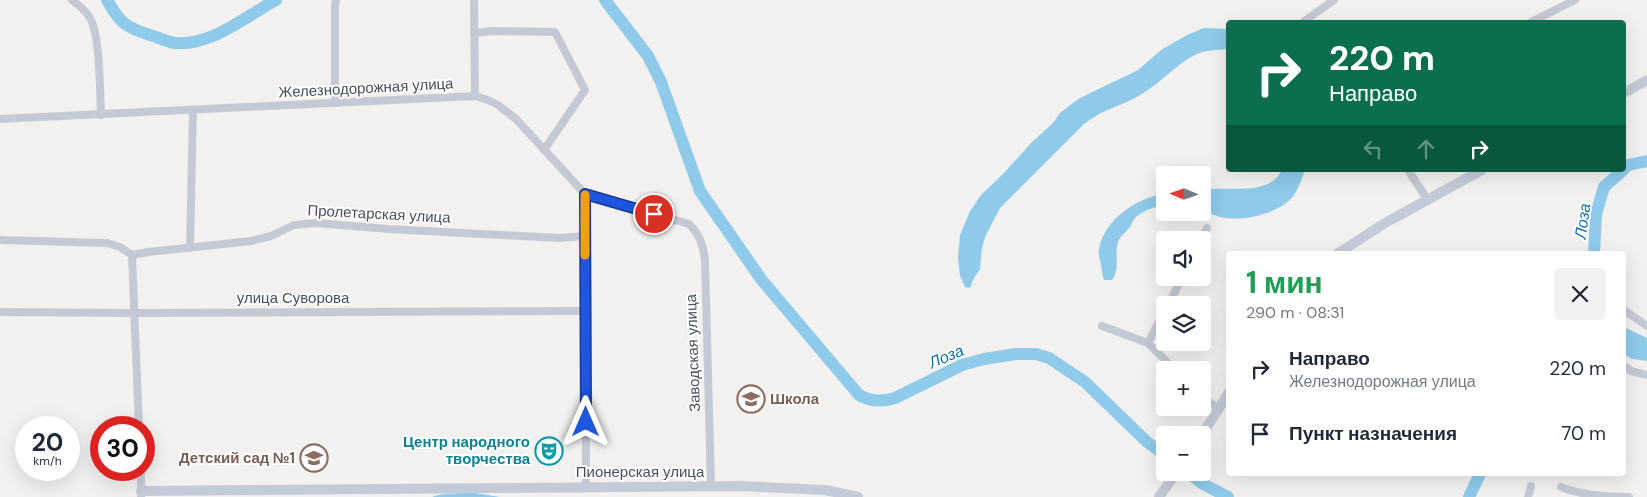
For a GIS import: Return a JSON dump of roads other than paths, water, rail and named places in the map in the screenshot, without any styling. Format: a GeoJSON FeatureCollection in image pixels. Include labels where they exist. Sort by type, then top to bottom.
{"type":"FeatureCollection","features":[{"type":"Feature","properties":{"kind":"street"},"geometry":{"type":"LineString","coordinates":[[72,0],[80,6],[91,20],[96,35],[101,115]]}},
{"type":"Feature","properties":{"kind":"street"},"geometry":{"type":"LineString","coordinates":[[335,103],[336,0]]}},
{"type":"Feature","properties":{"kind":"street"},"geometry":{"type":"LineString","coordinates":[[474,0],[475,96]]}},
{"type":"Feature","properties":{"kind":"street"},"geometry":{"type":"LineString","coordinates":[[1306,20],[1334,0]]}},
{"type":"Feature","properties":{"kind":"street"},"geometry":{"type":"LineString","coordinates":[[1535,20],[1575,0]]}},
{"type":"Feature","properties":{"kind":"street"},"geometry":{"type":"LineString","coordinates":[[474,33],[492,31],[555,32],[585,90],[544,150]]}},
{"type":"Feature","properties":{"kind":"street"},"geometry":{"type":"LineString","coordinates":[[1626,92],[1647,80]]}},
{"type":"Feature","properties":{"kind":"street","name":"Железнодорожная улица"},"geometry":{"type":"LineString","coordinates":[[0,118],[101,115],[475,96],[488,100],[510,114],[585,194]]}},
{"type":"Feature","properties":{"kind":"street"},"geometry":{"type":"LineString","coordinates":[[190,247],[193,110]]}},
{"type":"Feature","properties":{"kind":"street"},"geometry":{"type":"LineString","coordinates":[[1409,172],[1427,200]]}},
{"type":"Feature","properties":{"kind":"street"},"geometry":{"type":"LineString","coordinates":[[1341,251],[1362,237],[1478,172]]}},
{"type":"Feature","properties":{"kind":"street"},"geometry":{"type":"LineString","coordinates":[[585,194],[586,487]]}},
{"type":"Feature","properties":{"kind":"street","name":"Заводская улица"},"geometry":{"type":"LineString","coordinates":[[585,194],[689,224],[697,232],[703,244],[711,486]]}},
{"type":"Feature","properties":{"kind":"street","name":"Пролетарская улица"},"geometry":{"type":"LineString","coordinates":[[132,256],[190,247],[251,241],[271,236],[294,226],[316,223],[559,238],[585,236]]}},
{"type":"Feature","properties":{"kind":"street"},"geometry":{"type":"LineString","coordinates":[[0,240],[107,243],[120,247],[132,256],[138,416]]}},
{"type":"Feature","properties":{"kind":"street","name":"улица Суворова"},"geometry":{"type":"LineString","coordinates":[[0,312],[585,311]]}},
{"type":"Feature","properties":{"kind":"street"},"geometry":{"type":"LineString","coordinates":[[1626,311],[1647,326]]}},
{"type":"Feature","properties":{"kind":"street"},"geometry":{"type":"LineString","coordinates":[[1102,326],[1148,343],[1166,361]]}},
{"type":"Feature","properties":{"kind":"street"},"geometry":{"type":"LineString","coordinates":[[1148,343],[1156,327]]}},
{"type":"Feature","properties":{"kind":"street"},"geometry":{"type":"LineString","coordinates":[[1626,367],[1631,371],[1647,375]]}},
{"type":"Feature","properties":{"kind":"street"},"geometry":{"type":"LineString","coordinates":[[1207,426],[1226,396]]}},
{"type":"Feature","properties":{"kind":"street"},"geometry":{"type":"LineString","coordinates":[[1211,403],[1218,408]]}},
{"type":"Feature","properties":{"kind":"street","name":"Пионерская улица"},"geometry":{"type":"LineString","coordinates":[[140,481],[141,494],[428,493],[586,487],[711,486],[795,487],[825,490],[858,497]]}},
{"type":"Feature","properties":{"kind":"street"},"geometry":{"type":"LineString","coordinates":[[1161,494],[1170,481]]}},
{"type":"Feature","properties":{"kind":"street"},"geometry":{"type":"LineString","coordinates":[[1528,497],[1531,486]]}},
{"type":"Feature","properties":{"kind":"street"},"geometry":{"type":"LineString","coordinates":[[1561,487],[1589,495],[1629,497]]}},
{"type":"Feature","properties":{"kind":"water"},"geometry":{"type":"Polygon","coordinates":[[[1204,28],[1226,29],[1226,49],[1207,51],[1195,55],[1142,94],[1098,115],[1084,124],[1000,208],[985,237],[980,269],[970,288],[965,287],[960,276],[958,258],[960,235],[970,211],[981,195],[1070,105],[1080,98],[1138,70],[1161,50],[1187,35],[1204,28]]]}},
{"type":"Feature","properties":{"kind":"water"},"geometry":{"type":"Polygon","coordinates":[[[1281,172],[1304,172],[1294,195],[1281,207],[1253,217],[1233,219],[1211,214],[1211,189],[1246,189],[1267,184],[1276,179],[1281,172]]]}},
{"type":"Feature","properties":{"kind":"water"},"geometry":{"type":"Polygon","coordinates":[[[1156,196],[1156,208],[1135,218],[1120,238],[1117,247],[1115,275],[1112,280],[1104,280],[1099,251],[1102,238],[1107,229],[1123,212],[1133,205],[1156,196]]]}},
{"type":"Feature","properties":{"kind":"water"},"geometry":{"type":"Polygon","coordinates":[[[1626,328],[1647,338],[1647,361],[1632,359],[1626,356],[1626,328]]]}},
{"type":"Feature","properties":{"kind":"water"},"geometry":{"type":"Polygon","coordinates":[[[469,492],[500,497],[432,497],[440,495],[469,492]]]}},
{"type":"Feature","properties":{"kind":"waterway"},"geometry":{"type":"LineString","coordinates":[[107,0],[124,23],[142,32],[175,43],[188,43],[215,35],[276,0]]}},
{"type":"Feature","properties":{"kind":"waterway","name":"Лоза"},"geometry":{"type":"LineString","coordinates":[[605,0],[648,56],[661,82],[700,191],[761,279],[859,395],[881,401],[895,398],[962,365],[1016,354],[1036,354],[1049,358],[1085,382],[1156,448]]}},
{"type":"Feature","properties":{"kind":"waterway","name":"Лоза"},"geometry":{"type":"LineString","coordinates":[[1626,167],[1647,161]]}},
{"type":"Feature","properties":{"kind":"waterway","name":"Лоза"},"geometry":{"type":"LineString","coordinates":[[1594,251],[1596,214],[1604,187],[1621,172]]}},
{"type":"Feature","properties":{"kind":"waterway","name":"Лоза"},"geometry":{"type":"LineString","coordinates":[[1469,497],[1479,476]]}},
{"type":"Feature","properties":{"kind":"waterway","name":"Лоза"},"geometry":{"type":"LineString","coordinates":[[1199,481],[1228,497]]}},
{"type":"Feature","properties":{"kind":"place","name":"Школа"},"geometry":{"type":"Point","coordinates":[751,399]}},
{"type":"Feature","properties":{"kind":"place","name":"Центр народного творчества"},"geometry":{"type":"Point","coordinates":[549,451]}},
{"type":"Feature","properties":{"kind":"place","name":"Детский сад №1"},"geometry":{"type":"Point","coordinates":[314,458]}}]}
